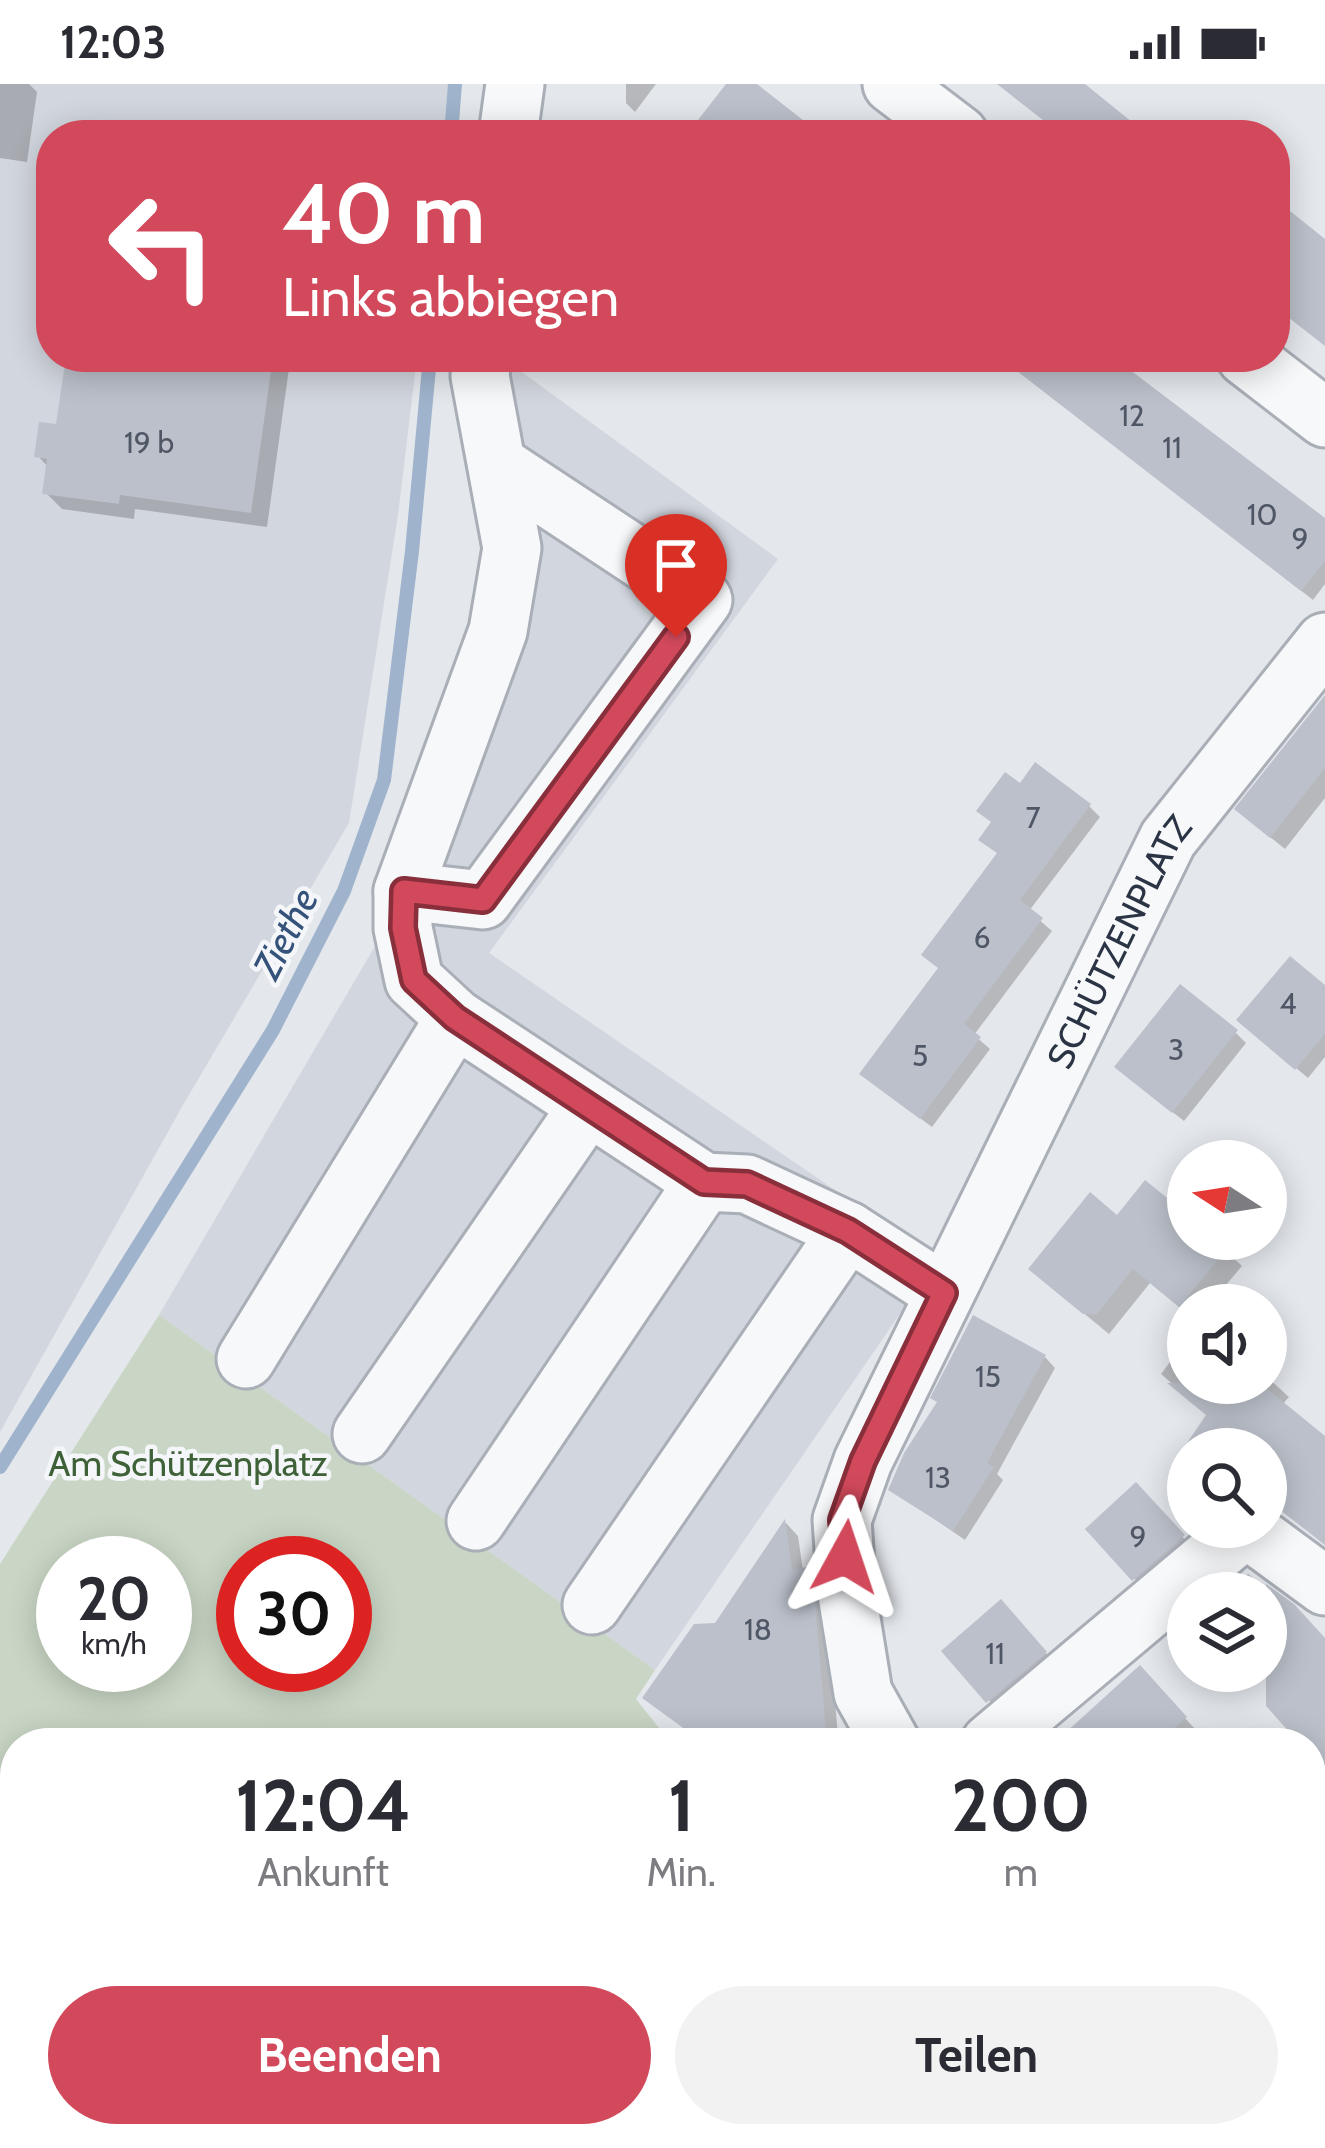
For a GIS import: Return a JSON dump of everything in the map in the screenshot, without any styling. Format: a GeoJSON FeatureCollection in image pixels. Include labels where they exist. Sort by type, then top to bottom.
{"type":"FeatureCollection","features":[{"type":"Feature","properties":{"kind":"street"},"geometry":{"type":"LineString","coordinates":[[510,120],[515,84]]}},
{"type":"Feature","properties":{"kind":"street"},"geometry":{"type":"LineString","coordinates":[[892,84],[939,120]]}},
{"type":"Feature","properties":{"kind":"street"},"geometry":{"type":"LineString","coordinates":[[480,372],[512,548],[498,631],[404,891],[403,928],[414,980],[455,1018],[704,1182],[747,1184],[950,1280]]}},
{"type":"Feature","properties":{"kind":"street"},"geometry":{"type":"LineString","coordinates":[[1265,372],[1325,418]]}},
{"type":"Feature","properties":{"kind":"street"},"geometry":{"type":"LineString","coordinates":[[404,891],[483,900],[703,600],[497,464]]}},
{"type":"Feature","properties":{"kind":"street","name":"SCHÜTZENPLATZ"},"geometry":{"type":"LineString","coordinates":[[883,1728],[863,1693],[847,1594],[842,1520],[863,1461],[1168,839],[1325,642]]}},
{"type":"Feature","properties":{"kind":"street"},"geometry":{"type":"LineString","coordinates":[[246,1359],[455,1018]]}},
{"type":"Feature","properties":{"kind":"street"},"geometry":{"type":"LineString","coordinates":[[362,1434],[586,1108]]}},
{"type":"Feature","properties":{"kind":"street"},"geometry":{"type":"LineString","coordinates":[[476,1521],[704,1182]]}},
{"type":"Feature","properties":{"kind":"street"},"geometry":{"type":"LineString","coordinates":[[592,1605],[848,1231]]}},
{"type":"Feature","properties":{"kind":"street"},"geometry":{"type":"LineString","coordinates":[[1008,1728],[1246,1528],[1325,1586]]}},
{"type":"Feature","properties":{"kind":"shaded area"},"geometry":{"type":"Polygon","coordinates":[[[0,84],[450,84],[446,120],[36,120],[36,372],[415,372],[398,515],[349,823],[183,1105],[0,1432],[0,84]]]}},
{"type":"Feature","properties":{"kind":"shaded area"},"geometry":{"type":"Polygon","coordinates":[[[500,372],[522,372],[778,559],[489,953],[937,1260],[655,1670],[159,1315],[378,941],[480,630],[500,372]]]}},
{"type":"Feature","properties":{"kind":"green space","name":"Am Schützenplatz"},"geometry":{"type":"Polygon","coordinates":[[[159,1315],[655,1670],[636,1699],[659,1728],[0,1728],[0,1564],[159,1315]]]}},
{"type":"Feature","properties":{"kind":"building"},"geometry":{"type":"Polygon","coordinates":[[[726,84],[757,84],[803,120],[698,120],[726,84]]]}},
{"type":"Feature","properties":{"kind":"building"},"geometry":{"type":"Polygon","coordinates":[[[997,84],[1085,84],[1129,120],[1043,120],[997,84]]]}},
{"type":"Feature","properties":{"kind":"building"},"geometry":{"type":"Polygon","coordinates":[[[1290,211],[1325,239],[1325,346],[1290,319],[1290,211]]]}},
{"type":"Feature","properties":{"kind":"building"},"geometry":{"type":"Polygon","coordinates":[[[64,372],[271,372],[251,513],[120,495],[119,504],[42,494],[47,459],[34,457],[39,422],[56,424],[64,372]]]}},
{"type":"Feature","properties":{"kind":"building"},"geometry":{"type":"Polygon","coordinates":[[[1018,372],[1133,372],[1325,518],[1325,561],[1301,591],[1018,372]]]}},
{"type":"Feature","properties":{"kind":"building"},"geometry":{"type":"Polygon","coordinates":[[[1325,695],[1325,768],[1270,838],[1234,809],[1325,695]]]}},
{"type":"Feature","properties":{"kind":"building"},"geometry":{"type":"Polygon","coordinates":[[[1035,762],[1091,804],[1020,900],[1043,918],[964,1024],[981,1037],[920,1119],[859,1074],[938,968],[921,955],[997,853],[978,840],[991,822],[976,811],[1005,772],[1020,783],[1035,762]]]}},
{"type":"Feature","properties":{"kind":"building"},"geometry":{"type":"Polygon","coordinates":[[[1290,956],[1325,985],[1325,1034],[1295,1070],[1236,1020],[1290,956]]]}},
{"type":"Feature","properties":{"kind":"building"},"geometry":{"type":"Polygon","coordinates":[[[1180,984],[1238,1030],[1172,1113],[1114,1067],[1180,984]]]}},
{"type":"Feature","properties":{"kind":"building"},"geometry":{"type":"Polygon","coordinates":[[[1145,1180],[1167,1198],[1167,1260],[1218,1260],[1198,1284],[1167,1284],[1167,1297],[1133,1269],[1097,1314],[1083,1314],[1028,1269],[1090,1192],[1117,1215],[1145,1180]]]}},
{"type":"Feature","properties":{"kind":"building"},"geometry":{"type":"Polygon","coordinates":[[[973,1315],[1046,1355],[987,1463],[994,1467],[953,1531],[888,1490],[904,1453],[937,1402],[930,1398],[973,1315]]]}},
{"type":"Feature","properties":{"kind":"building"},"geometry":{"type":"Polygon","coordinates":[[[1193,1404],[1286,1404],[1325,1436],[1325,1545],[1287,1515],[1287,1428],[1197,1428],[1206,1415],[1193,1404]]]}},
{"type":"Feature","properties":{"kind":"building"},"geometry":{"type":"Polygon","coordinates":[[[1136,1482],[1167,1516],[1170,1548],[1132,1581],[1085,1529],[1136,1482]]]}},
{"type":"Feature","properties":{"kind":"building"},"geometry":{"type":"Polygon","coordinates":[[[785,1519],[792,1570],[812,1566],[826,1728],[683,1728],[642,1698],[694,1624],[715,1623],[785,1519]]]}},
{"type":"Feature","properties":{"kind":"building"},"geometry":{"type":"Polygon","coordinates":[[[1001,1599],[1047,1652],[986,1703],[941,1651],[1001,1599]]]}},
{"type":"Feature","properties":{"kind":"building"},"geometry":{"type":"Polygon","coordinates":[[[1287,1599],[1325,1638],[1325,1728],[1286,1728],[1266,1706],[1266,1692],[1287,1692],[1287,1599]]]}},
{"type":"Feature","properties":{"kind":"building"},"geometry":{"type":"Polygon","coordinates":[[[1140,1665],[1187,1717],[1175,1728],[1071,1728],[1140,1665]]]}},
{"type":"Feature","properties":{"kind":"waterway","name":"Ziethe"},"geometry":{"type":"LineString","coordinates":[[452,120],[455,84]]}},
{"type":"Feature","properties":{"kind":"waterway","name":"Ziethe"},"geometry":{"type":"LineString","coordinates":[[0,1467],[273,1030],[344,891],[384,780],[429,372]]}},
{"type":"Feature","properties":{"kind":"route"},"geometry":{"type":"LineString","coordinates":[[676,637],[483,900],[404,891],[403,928],[414,980],[455,1018],[586,1108],[704,1182],[747,1184],[848,1231],[944,1293],[863,1461],[842,1520],[845,1557]]}}]}
